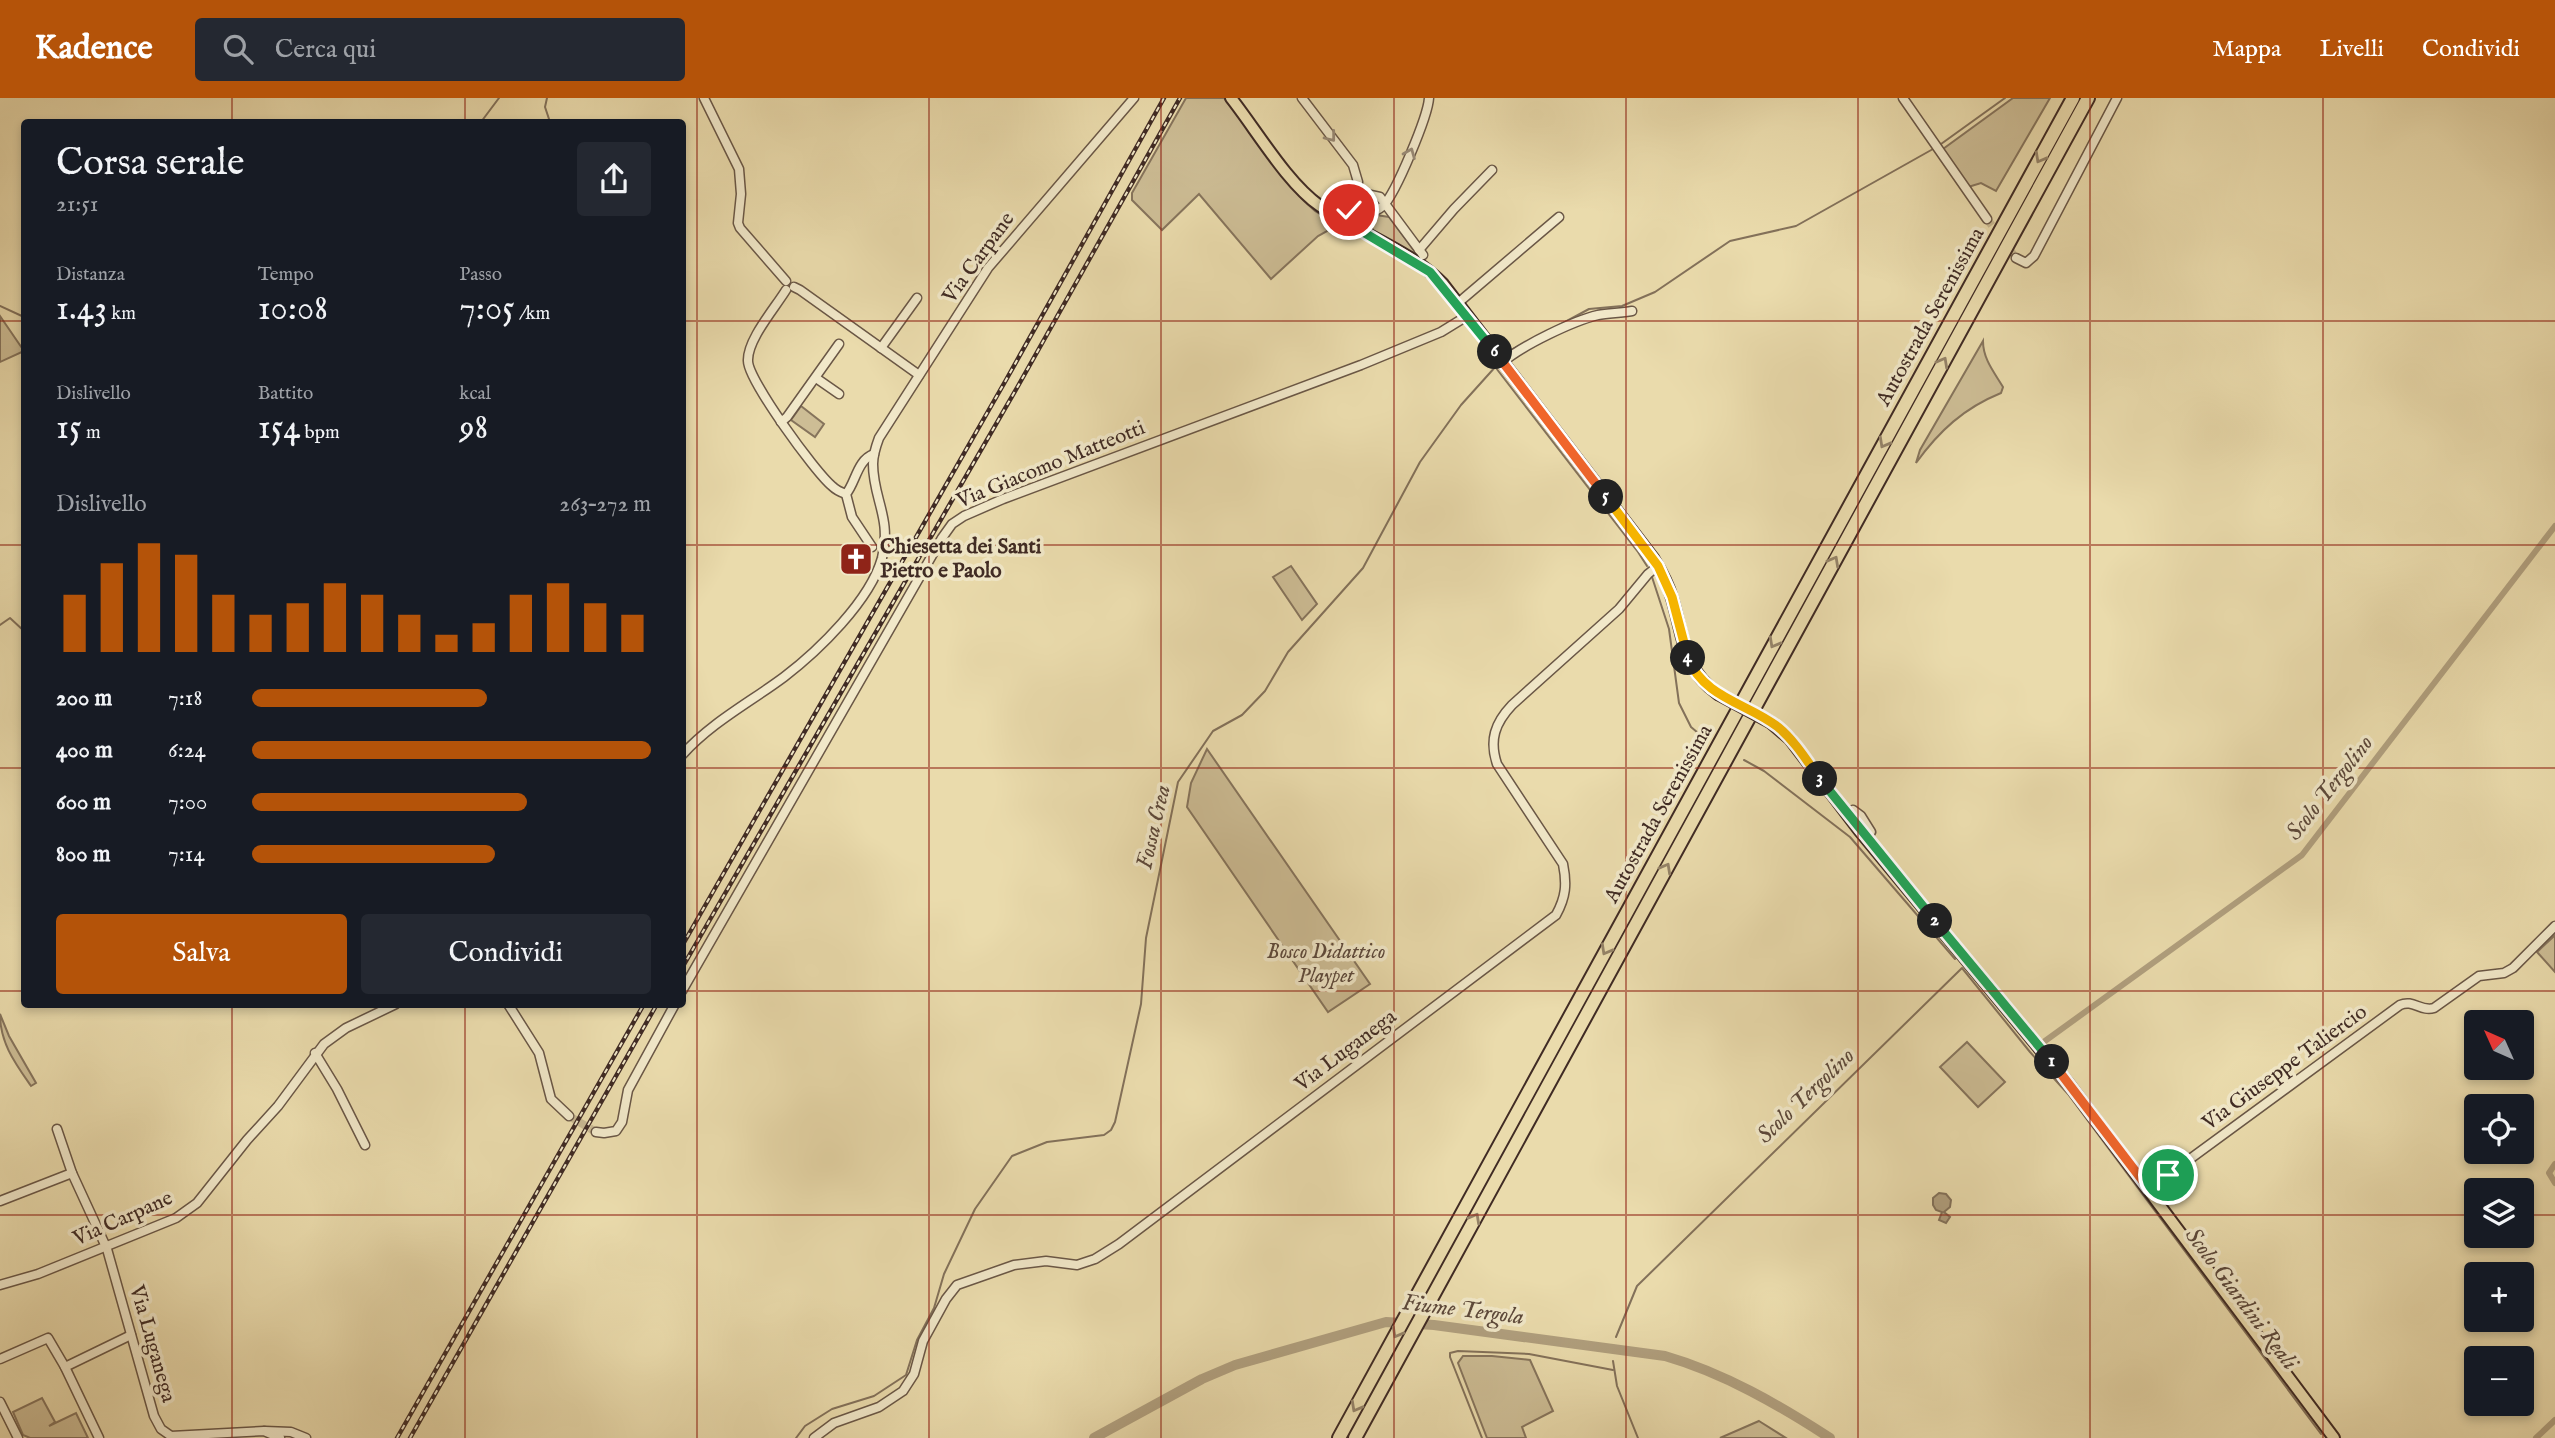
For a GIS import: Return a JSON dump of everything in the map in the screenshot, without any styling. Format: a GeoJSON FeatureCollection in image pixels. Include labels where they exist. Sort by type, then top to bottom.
{"type":"FeatureCollection","features":[{"type":"Feature","properties":{"kind":"highway","name":"Autostrada Serenissima"},"geometry":{"type":"LineString","coordinates":[[1339,1438],[2073,98]]}},
{"type":"Feature","properties":{"kind":"highway","name":"Autostrada Serenissima"},"geometry":{"type":"LineString","coordinates":[[1355,1438],[2088,98]]}},
{"type":"Feature","properties":{"kind":"main road"},"geometry":{"type":"LineString","coordinates":[[1231,98],[1296,185],[1322,208],[1430,272],[1458,303],[1658,566],[1672,597],[1689,662],[1700,680],[1718,694],[1770,722],[1790,739],[1866,838],[2068,1083],[2334,1438]]}},
{"type":"Feature","properties":{"kind":"street"},"geometry":{"type":"LineString","coordinates":[[704,98],[739,169],[740,228],[788,286],[800,290],[919,375]]}},
{"type":"Feature","properties":{"kind":"street","name":"Via Carpane"},"geometry":{"type":"LineString","coordinates":[[686,751],[720,719],[791,671],[844,619],[873,579],[882,558],[886,523],[874,478],[874,454],[882,432],[995,259],[1134,98]]}},
{"type":"Feature","properties":{"kind":"street"},"geometry":{"type":"LineString","coordinates":[[1301,98],[1353,164],[1358,182],[1348,223]]}},
{"type":"Feature","properties":{"kind":"street"},"geometry":{"type":"LineString","coordinates":[[1348,223],[1384,205],[1395,189],[1422,123],[1429,98]]}},
{"type":"Feature","properties":{"kind":"street"},"geometry":{"type":"LineString","coordinates":[[1903,98],[1987,219]]}},
{"type":"Feature","properties":{"kind":"street"},"geometry":{"type":"LineString","coordinates":[[2016,258],[2026,263],[2034,256],[2117,98]]}},
{"type":"Feature","properties":{"kind":"street"},"geometry":{"type":"LineString","coordinates":[[1322,208],[1340,206],[1371,194],[1380,197],[1421,253],[1454,209],[1492,170]]}},
{"type":"Feature","properties":{"kind":"street"},"geometry":{"type":"LineString","coordinates":[[1352,200],[1356,208],[1369,213]]}},
{"type":"Feature","properties":{"kind":"street"},"geometry":{"type":"LineString","coordinates":[[1369,213],[1367,226],[1372,236]]}},
{"type":"Feature","properties":{"kind":"street"},"geometry":{"type":"LineString","coordinates":[[1458,303],[1559,217]]}},
{"type":"Feature","properties":{"kind":"street"},"geometry":{"type":"LineString","coordinates":[[788,286],[754,340],[748,362],[781,422],[821,475],[831,486],[846,494],[852,517],[872,547]]}},
{"type":"Feature","properties":{"kind":"street"},"geometry":{"type":"LineString","coordinates":[[881,348],[917,298]]}},
{"type":"Feature","properties":{"kind":"street"},"geometry":{"type":"LineString","coordinates":[[1503,362],[1520,350],[1581,321],[1632,311]]}},
{"type":"Feature","properties":{"kind":"street","name":"Via Giacomo Matteotti"},"geometry":{"type":"LineString","coordinates":[[686,984],[942,538],[956,521],[1003,499],[1361,365],[1441,332],[1467,316]]}},
{"type":"Feature","properties":{"kind":"street"},"geometry":{"type":"LineString","coordinates":[[781,422],[839,344]]}},
{"type":"Feature","properties":{"kind":"street"},"geometry":{"type":"LineString","coordinates":[[816,378],[839,394]]}},
{"type":"Feature","properties":{"kind":"street","name":"Via Carpane"},"geometry":{"type":"LineString","coordinates":[[846,494],[862,463],[869,455],[874,454]]}},
{"type":"Feature","properties":{"kind":"street","name":"Via Luganega"},"geometry":{"type":"LineString","coordinates":[[814,1438],[834,1423],[879,1407],[903,1391],[914,1374],[923,1341],[946,1299],[957,1285],[1014,1265],[1045,1261],[1077,1265],[1096,1259],[1556,915],[1565,898],[1566,879],[1563,864],[1497,764],[1493,745],[1494,733],[1503,715],[1512,705],[1619,609],[1658,566]]}},
{"type":"Feature","properties":{"kind":"street"},"geometry":{"type":"LineString","coordinates":[[686,742],[690,747]]}},
{"type":"Feature","properties":{"kind":"street"},"geometry":{"type":"LineString","coordinates":[[1853,810],[1861,816],[1871,832],[1866,838]]}},
{"type":"Feature","properties":{"kind":"street","name":"Via Giuseppe Taliercio"},"geometry":{"type":"LineString","coordinates":[[2149,1189],[2400,1005],[2410,1003],[2426,1010],[2434,1008],[2479,976],[2507,971],[2555,926]]}},
{"type":"Feature","properties":{"kind":"street","name":"Via Carpane"},"geometry":{"type":"LineString","coordinates":[[0,1285],[38,1274],[176,1218],[197,1203],[278,1106],[315,1053],[346,1028],[388,1008]]}},
{"type":"Feature","properties":{"kind":"street"},"geometry":{"type":"LineString","coordinates":[[511,1008],[539,1054],[551,1099],[569,1116]]}},
{"type":"Feature","properties":{"kind":"street"},"geometry":{"type":"LineString","coordinates":[[596,1132],[616,1131],[622,1122],[628,1090],[673,1008]]}},
{"type":"Feature","properties":{"kind":"street"},"geometry":{"type":"LineString","coordinates":[[315,1053],[337,1089],[365,1145]]}},
{"type":"Feature","properties":{"kind":"street","name":"Via Luganega"},"geometry":{"type":"LineString","coordinates":[[57,1129],[72,1173],[105,1246],[154,1416],[161,1429],[171,1436],[264,1432],[306,1438]]}},
{"type":"Feature","properties":{"kind":"street"},"geometry":{"type":"LineString","coordinates":[[0,1201],[72,1173]]}},
{"type":"Feature","properties":{"kind":"street"},"geometry":{"type":"LineString","coordinates":[[65,1367],[131,1335]]}},
{"type":"Feature","properties":{"kind":"street"},"geometry":{"type":"LineString","coordinates":[[0,1359],[48,1338],[99,1438]]}},
{"type":"Feature","properties":{"kind":"street"},"geometry":{"type":"LineString","coordinates":[[0,1402],[18,1438]]}},
{"type":"Feature","properties":{"kind":"green space"},"geometry":{"type":"Polygon","coordinates":[[[1186,98],[1224,98],[1302,199],[1315,211],[1338,225],[1318,236],[1271,279],[1199,194],[1162,230],[1132,200],[1132,193],[1186,98]]]}},
{"type":"Feature","properties":{"kind":"green space"},"geometry":{"type":"Polygon","coordinates":[[[2013,98],[2050,98],[1996,191],[1981,183],[1968,187],[1943,149],[2013,98]]]}},
{"type":"Feature","properties":{"kind":"green space"},"geometry":{"type":"Polygon","coordinates":[[[1376,215],[1389,217],[1419,257],[1373,230],[1370,222],[1376,215]]]}},
{"type":"Feature","properties":{"kind":"green space"},"geometry":{"type":"Polygon","coordinates":[[[0,316],[21,347],[21,352],[0,362],[0,316]]]}},
{"type":"Feature","properties":{"kind":"green space"},"geometry":{"type":"Polygon","coordinates":[[[1983,341],[1987,360],[2003,387],[2001,393],[1975,406],[1953,422],[1916,463],[1920,450],[1983,341]]]}},
{"type":"Feature","properties":{"kind":"green space"},"geometry":{"type":"Polygon","coordinates":[[[801,406],[824,424],[815,437],[791,420],[801,406]]]}},
{"type":"Feature","properties":{"kind":"green space"},"geometry":{"type":"Polygon","coordinates":[[[1291,566],[1317,604],[1302,620],[1273,577],[1291,566]]]}},
{"type":"Feature","properties":{"kind":"green space","name":"Bosco Didattico Playpet"},"geometry":{"type":"Polygon","coordinates":[[[1207,749],[1370,984],[1328,1012],[1187,807],[1191,783],[1207,749]]]}},
{"type":"Feature","properties":{"kind":"green space"},"geometry":{"type":"Polygon","coordinates":[[[2555,935],[2555,972],[2537,952],[2555,935]]]}},
{"type":"Feature","properties":{"kind":"green space"},"geometry":{"type":"Polygon","coordinates":[[[0,1014],[9,1036],[36,1083],[31,1086],[14,1061],[6,1043],[0,1014]]]}},
{"type":"Feature","properties":{"kind":"green space"},"geometry":{"type":"Polygon","coordinates":[[[1967,1042],[2005,1082],[1978,1107],[1940,1067],[1967,1042]]]}},
{"type":"Feature","properties":{"kind":"green space"},"geometry":{"type":"Polygon","coordinates":[[[1463,1356],[1530,1360],[1553,1411],[1522,1427],[1526,1438],[1487,1438],[1458,1363],[1463,1356]]]}},
{"type":"Feature","properties":{"kind":"green space"},"geometry":{"type":"Polygon","coordinates":[[[42,1398],[55,1422],[49,1426],[76,1413],[88,1438],[30,1438],[23,1435],[13,1412],[42,1398]]]}},
{"type":"Feature","properties":{"kind":"green space"},"geometry":{"type":"Polygon","coordinates":[[[1759,1421],[1786,1438],[1720,1438],[1759,1421]]]}},
{"type":"Feature","properties":{"kind":"shaded area"},"geometry":{"type":"Polygon","coordinates":[[[1939,1193],[1946,1194],[1951,1200],[1950,1207],[1944,1212],[1950,1217],[1946,1223],[1939,1220],[1942,1212],[1936,1210],[1933,1205],[1933,1198],[1939,1193]]]}},
{"type":"Feature","properties":{"kind":"waterway"},"geometry":{"type":"LineString","coordinates":[[483,119],[499,98]]}},
{"type":"Feature","properties":{"kind":"waterway"},"geometry":{"type":"LineString","coordinates":[[547,98],[545,107],[549,119]]}},
{"type":"Feature","properties":{"kind":"waterway"},"geometry":{"type":"LineString","coordinates":[[1941,144],[2005,98]]}},
{"type":"Feature","properties":{"kind":"waterway"},"geometry":{"type":"LineString","coordinates":[[1552,329],[1589,309],[1622,306],[1655,292],[1730,241],[1796,226],[1933,149]]}},
{"type":"Feature","properties":{"kind":"waterway"},"geometry":{"type":"LineString","coordinates":[[0,306],[21,316]]}},
{"type":"Feature","properties":{"kind":"waterway"},"geometry":{"type":"LineString","coordinates":[[1507,352],[1519,346]]}},
{"type":"Feature","properties":{"kind":"waterway","name":"Fossa Crea"},"geometry":{"type":"LineString","coordinates":[[796,1438],[805,1426],[832,1409],[874,1396],[906,1375],[917,1340],[934,1308],[944,1274],[975,1209],[1012,1156],[1047,1142],[1104,1135],[1111,1130],[1141,1004],[1146,938],[1178,782],[1213,731],[1242,715],[1265,691],[1288,652],[1363,568],[1420,462],[1461,405],[1497,365]]}},
{"type":"Feature","properties":{"kind":"waterway","name":"Fossa Crea"},"geometry":{"type":"LineString","coordinates":[[1496,368],[1647,566]]}},
{"type":"Feature","properties":{"kind":"waterway","name":"Scolo Tergolino"},"geometry":{"type":"LineString","coordinates":[[2045,1041],[2302,855],[2555,526]]}},
{"type":"Feature","properties":{"kind":"waterway","name":"Fossa Crea"},"geometry":{"type":"LineString","coordinates":[[1652,577],[1669,629],[1679,703],[1691,727],[1704,738]]}},
{"type":"Feature","properties":{"kind":"waterway"},"geometry":{"type":"LineString","coordinates":[[0,625],[10,618],[21,628]]}},
{"type":"Feature","properties":{"kind":"waterway","name":"Fossa Crea"},"geometry":{"type":"LineString","coordinates":[[1744,760],[1764,771],[1850,837],[1955,959]]}},
{"type":"Feature","properties":{"kind":"waterway","name":"Scolo Tergolino"},"geometry":{"type":"LineString","coordinates":[[1616,1337],[1637,1286],[1962,968],[2068,1094],[2321,1434]]}},
{"type":"Feature","properties":{"kind":"waterway"},"geometry":{"type":"LineString","coordinates":[[2555,1164],[2549,1173],[2555,1183]]}},
{"type":"Feature","properties":{"kind":"waterway","name":"Fiume Tergola"},"geometry":{"type":"LineString","coordinates":[[1094,1438],[1202,1379],[1235,1365],[1386,1322],[1434,1325],[1665,1356],[1708,1371],[1751,1391],[1830,1438]]}},
{"type":"Feature","properties":{"kind":"waterway"},"geometry":{"type":"LineString","coordinates":[[1482,1438],[1450,1353],[1458,1351],[1529,1354],[1613,1370]]}},
{"type":"Feature","properties":{"kind":"waterway"},"geometry":{"type":"LineString","coordinates":[[1613,1361],[1617,1386],[1638,1438]]}},
{"type":"Feature","properties":{"kind":"waterway"},"geometry":{"type":"LineString","coordinates":[[2536,1438],[2555,1420]]}},
{"type":"Feature","properties":{"kind":"tunnel"},"geometry":{"type":"LineString","coordinates":[[1987,219],[2016,258]]}},
{"type":"Feature","properties":{"kind":"tunnel"},"geometry":{"type":"LineString","coordinates":[[569,1116],[596,1132]]}},
{"type":"Feature","properties":{"kind":"railway"},"geometry":{"type":"LineString","coordinates":[[686,939],[1164,98]]}},
{"type":"Feature","properties":{"kind":"railway"},"geometry":{"type":"LineString","coordinates":[[686,961],[1018,386],[1180,98]]}},
{"type":"Feature","properties":{"kind":"railway"},"geometry":{"type":"LineString","coordinates":[[397,1438],[642,1008]]}},
{"type":"Feature","properties":{"kind":"railway"},"geometry":{"type":"LineString","coordinates":[[410,1438],[655,1008]]}},
{"type":"Feature","properties":{"kind":"place","name":"Chiesetta dei Santi Pietro e Paolo"},"geometry":{"type":"Point","coordinates":[856,559]}},
{"type":"Feature","properties":{"kind":"route"},"geometry":{"type":"LineString","coordinates":[[1349,210],[1348,223],[1414,261],[1443,284],[1653,558],[1669,588],[1689,662],[1700,680],[1718,694],[1770,722],[1790,739],[1866,838],[2068,1083],[2149,1189],[2168,1175]]}},
{"type":"Feature","properties":{"kind":"water label","name":"Scolo Giardini Reali"},"geometry":{"type":"Point","coordinates":[2241,1299]}}]}
